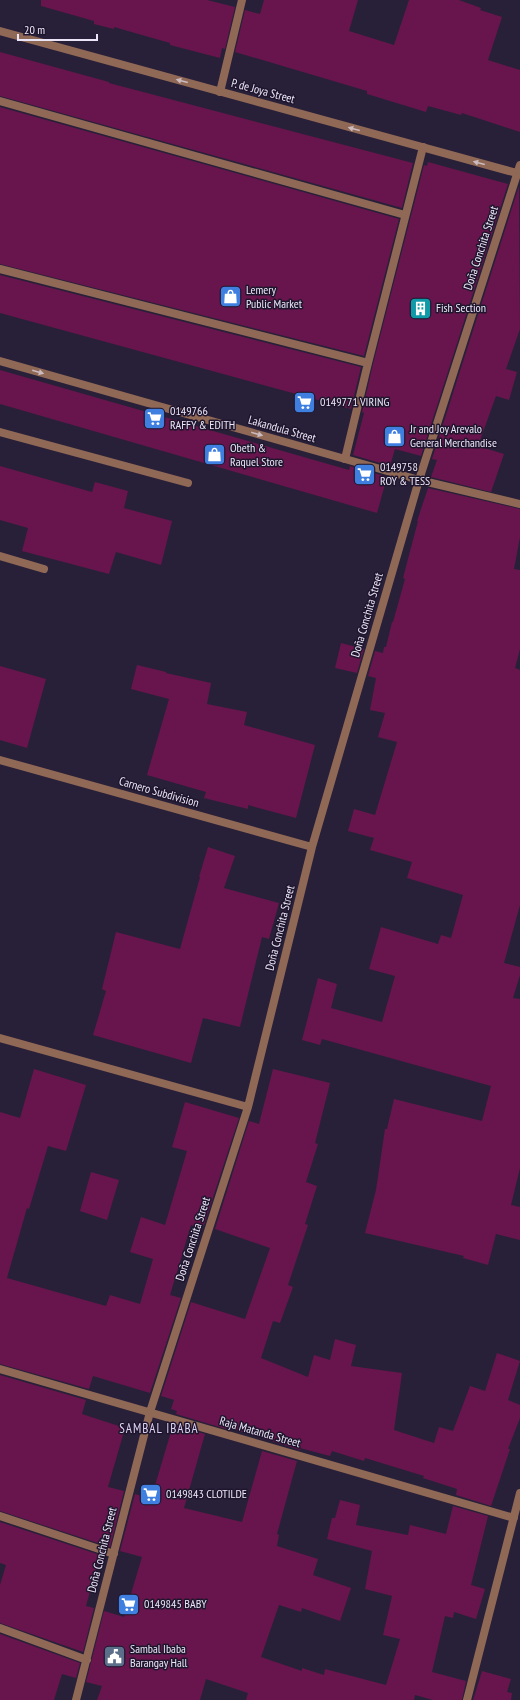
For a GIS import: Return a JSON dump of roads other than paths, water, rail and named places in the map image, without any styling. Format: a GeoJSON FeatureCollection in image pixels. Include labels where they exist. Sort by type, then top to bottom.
{"type":"FeatureCollection","features":[{"type":"Feature","properties":{"kind":"street"},"geometry":{"type":"LineString","coordinates":[[220,92],[242,0]]}},
{"type":"Feature","properties":{"kind":"street","name":"P. de Joya Street"},"geometry":{"type":"LineString","coordinates":[[0,32],[519,173]]}},
{"type":"Feature","properties":{"kind":"street"},"geometry":{"type":"LineString","coordinates":[[0,101],[405,215]]}},
{"type":"Feature","properties":{"kind":"street"},"geometry":{"type":"LineString","coordinates":[[345,459],[423,148]]}},
{"type":"Feature","properties":{"kind":"street","name":"Doña Conchita Street"},"geometry":{"type":"LineString","coordinates":[[76,1700],[150,1412],[248,1107],[312,847],[419,480],[519,173],[520,164]]}},
{"type":"Feature","properties":{"kind":"street"},"geometry":{"type":"LineString","coordinates":[[0,269],[368,363]]}},
{"type":"Feature","properties":{"kind":"street","name":"Lakandula Street"},"geometry":{"type":"LineString","coordinates":[[0,361],[419,480],[520,504]]}},
{"type":"Feature","properties":{"kind":"street"},"geometry":{"type":"LineString","coordinates":[[0,432],[188,484]]}},
{"type":"Feature","properties":{"kind":"street"},"geometry":{"type":"LineString","coordinates":[[0,556],[44,569]]}},
{"type":"Feature","properties":{"kind":"street","name":"Carnero Subdivision"},"geometry":{"type":"LineString","coordinates":[[0,760],[312,847]]}},
{"type":"Feature","properties":{"kind":"street"},"geometry":{"type":"LineString","coordinates":[[0,1038],[248,1107]]}},
{"type":"Feature","properties":{"kind":"street","name":"Raja Matanda Street"},"geometry":{"type":"LineString","coordinates":[[0,1369],[514,1518]]}},
{"type":"Feature","properties":{"kind":"street"},"geometry":{"type":"LineString","coordinates":[[467,1700],[520,1493]]}},
{"type":"Feature","properties":{"kind":"street"},"geometry":{"type":"LineString","coordinates":[[0,1516],[114,1554]]}},
{"type":"Feature","properties":{"kind":"street"},"geometry":{"type":"LineString","coordinates":[[0,1628],[87,1660]]}},
{"type":"Feature","properties":{"kind":"place","name":"Lemery Public Market"},"geometry":{"type":"Point","coordinates":[230,297]}},
{"type":"Feature","properties":{"kind":"place","name":"Fish Section"},"geometry":{"type":"Point","coordinates":[421,308]}},
{"type":"Feature","properties":{"kind":"place","name":"0149771 VIRING"},"geometry":{"type":"Point","coordinates":[305,402]}},
{"type":"Feature","properties":{"kind":"place","name":"0149766 RAFFY & EDITH"},"geometry":{"type":"Point","coordinates":[155,418]}},
{"type":"Feature","properties":{"kind":"place","name":"Jr and Joy Arevalo General Merchandise"},"geometry":{"type":"Point","coordinates":[395,436]}},
{"type":"Feature","properties":{"kind":"place","name":"Obeth & Raquel Store"},"geometry":{"type":"Point","coordinates":[214,455]}},
{"type":"Feature","properties":{"kind":"place","name":"0149758 ROY & TESS"},"geometry":{"type":"Point","coordinates":[364,474]}},
{"type":"Feature","properties":{"kind":"place","name":"0149843 CLOTILDE"},"geometry":{"type":"Point","coordinates":[151,1494]}},
{"type":"Feature","properties":{"kind":"place","name":"0149845 BABY"},"geometry":{"type":"Point","coordinates":[128,1604]}},
{"type":"Feature","properties":{"kind":"place","name":"Sambal Ibaba Barangay Hall"},"geometry":{"type":"Point","coordinates":[115,1656]}},
{"type":"Feature","properties":{"kind":"district","name":"SAMBAL IBABA"},"geometry":{"type":"Point","coordinates":[159,1428]}}]}
